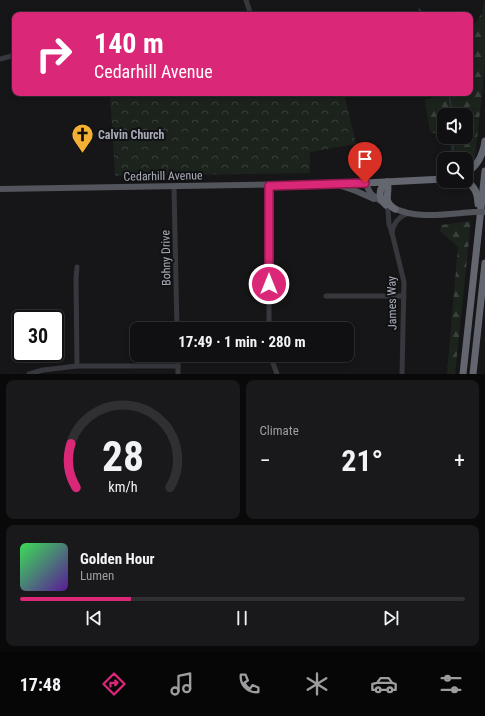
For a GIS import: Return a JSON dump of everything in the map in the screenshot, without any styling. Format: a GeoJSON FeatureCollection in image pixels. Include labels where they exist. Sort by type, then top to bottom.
{"type":"FeatureCollection","features":[{"type":"Feature","properties":{"kind":"highway"},"geometry":{"type":"LineString","coordinates":[[473,169],[480,160],[485,141]]}},
{"type":"Feature","properties":{"kind":"highway"},"geometry":{"type":"LineString","coordinates":[[463,374],[485,171]]}},
{"type":"Feature","properties":{"kind":"highway"},"geometry":{"type":"LineString","coordinates":[[365,183],[437,179]]}},
{"type":"Feature","properties":{"kind":"highway"},"geometry":{"type":"LineString","coordinates":[[386,205],[380,194],[381,188],[387,182]]}},
{"type":"Feature","properties":{"kind":"highway"},"geometry":{"type":"LineString","coordinates":[[387,182],[387,202],[395,209]]}},
{"type":"Feature","properties":{"kind":"highway"},"geometry":{"type":"LineString","coordinates":[[473,187],[478,198],[477,249]]}},
{"type":"Feature","properties":{"kind":"highway"},"geometry":{"type":"LineString","coordinates":[[473,374],[485,263]]}},
{"type":"Feature","properties":{"kind":"highway"},"geometry":{"type":"LineString","coordinates":[[482,289],[485,271]]}},
{"type":"Feature","properties":{"kind":"main road","name":"Cedarhill Avenue"},"geometry":{"type":"LineString","coordinates":[[0,189],[269,186],[365,183],[371,194],[386,205]]}},
{"type":"Feature","properties":{"kind":"main road","name":"Cedarhill Avenue"},"geometry":{"type":"LineString","coordinates":[[325,184],[341,186],[356,191],[395,209],[408,213],[431,215],[485,212]]}},
{"type":"Feature","properties":{"kind":"street"},"geometry":{"type":"LineString","coordinates":[[246,0],[250,12]]}},
{"type":"Feature","properties":{"kind":"street"},"geometry":{"type":"LineString","coordinates":[[0,59],[12,56]]}},
{"type":"Feature","properties":{"kind":"street"},"geometry":{"type":"LineString","coordinates":[[269,186],[269,322]]}},
{"type":"Feature","properties":{"kind":"street","name":"Bohny Drive"},"geometry":{"type":"LineString","coordinates":[[174,187],[178,322]]}},
{"type":"Feature","properties":{"kind":"street","name":"James Way"},"geometry":{"type":"LineString","coordinates":[[386,205],[389,224],[403,275],[404,296],[402,374]]}},
{"type":"Feature","properties":{"kind":"street"},"geometry":{"type":"LineString","coordinates":[[392,232],[396,222],[408,213]]}},
{"type":"Feature","properties":{"kind":"street"},"geometry":{"type":"LineString","coordinates":[[77,267],[77,366]]}},
{"type":"Feature","properties":{"kind":"street"},"geometry":{"type":"LineString","coordinates":[[326,296],[404,296]]}},
{"type":"Feature","properties":{"kind":"street"},"geometry":{"type":"LineString","coordinates":[[178,362],[178,374]]}},
{"type":"Feature","properties":{"kind":"street"},"geometry":{"type":"LineString","coordinates":[[273,362],[277,374]]}},
{"type":"Feature","properties":{"kind":"street"},"geometry":{"type":"LineString","coordinates":[[29,374],[43,370],[77,366],[178,366]]}},
{"type":"Feature","properties":{"kind":"green space"},"geometry":{"type":"Polygon","coordinates":[[[485,0],[485,68],[473,164],[473,152],[451,152],[449,144],[473,144],[473,108],[437,108],[437,134],[430,132],[425,100],[438,96],[473,96],[473,26],[482,13],[485,0]]]}},
{"type":"Feature","properties":{"kind":"green space"},"geometry":{"type":"Polygon","coordinates":[[[110,96],[345,96],[356,144],[310,152],[310,173],[115,176],[110,96]]]}},
{"type":"Feature","properties":{"kind":"green space"},"geometry":{"type":"Polygon","coordinates":[[[471,221],[455,374],[447,374],[458,247],[440,231],[441,225],[471,221]]]}},
{"type":"Feature","properties":{"kind":"waterway"},"geometry":{"type":"LineString","coordinates":[[449,96],[451,108]]}},
{"type":"Feature","properties":{"kind":"waterway"},"geometry":{"type":"LineString","coordinates":[[453,144],[453,150]]}},
{"type":"Feature","properties":{"kind":"place","name":"Calvin Church"},"geometry":{"type":"Point","coordinates":[82,154]}},
{"type":"Feature","properties":{"kind":"route"},"geometry":{"type":"LineString","coordinates":[[269,284],[269,186],[365,183]]}}]}
